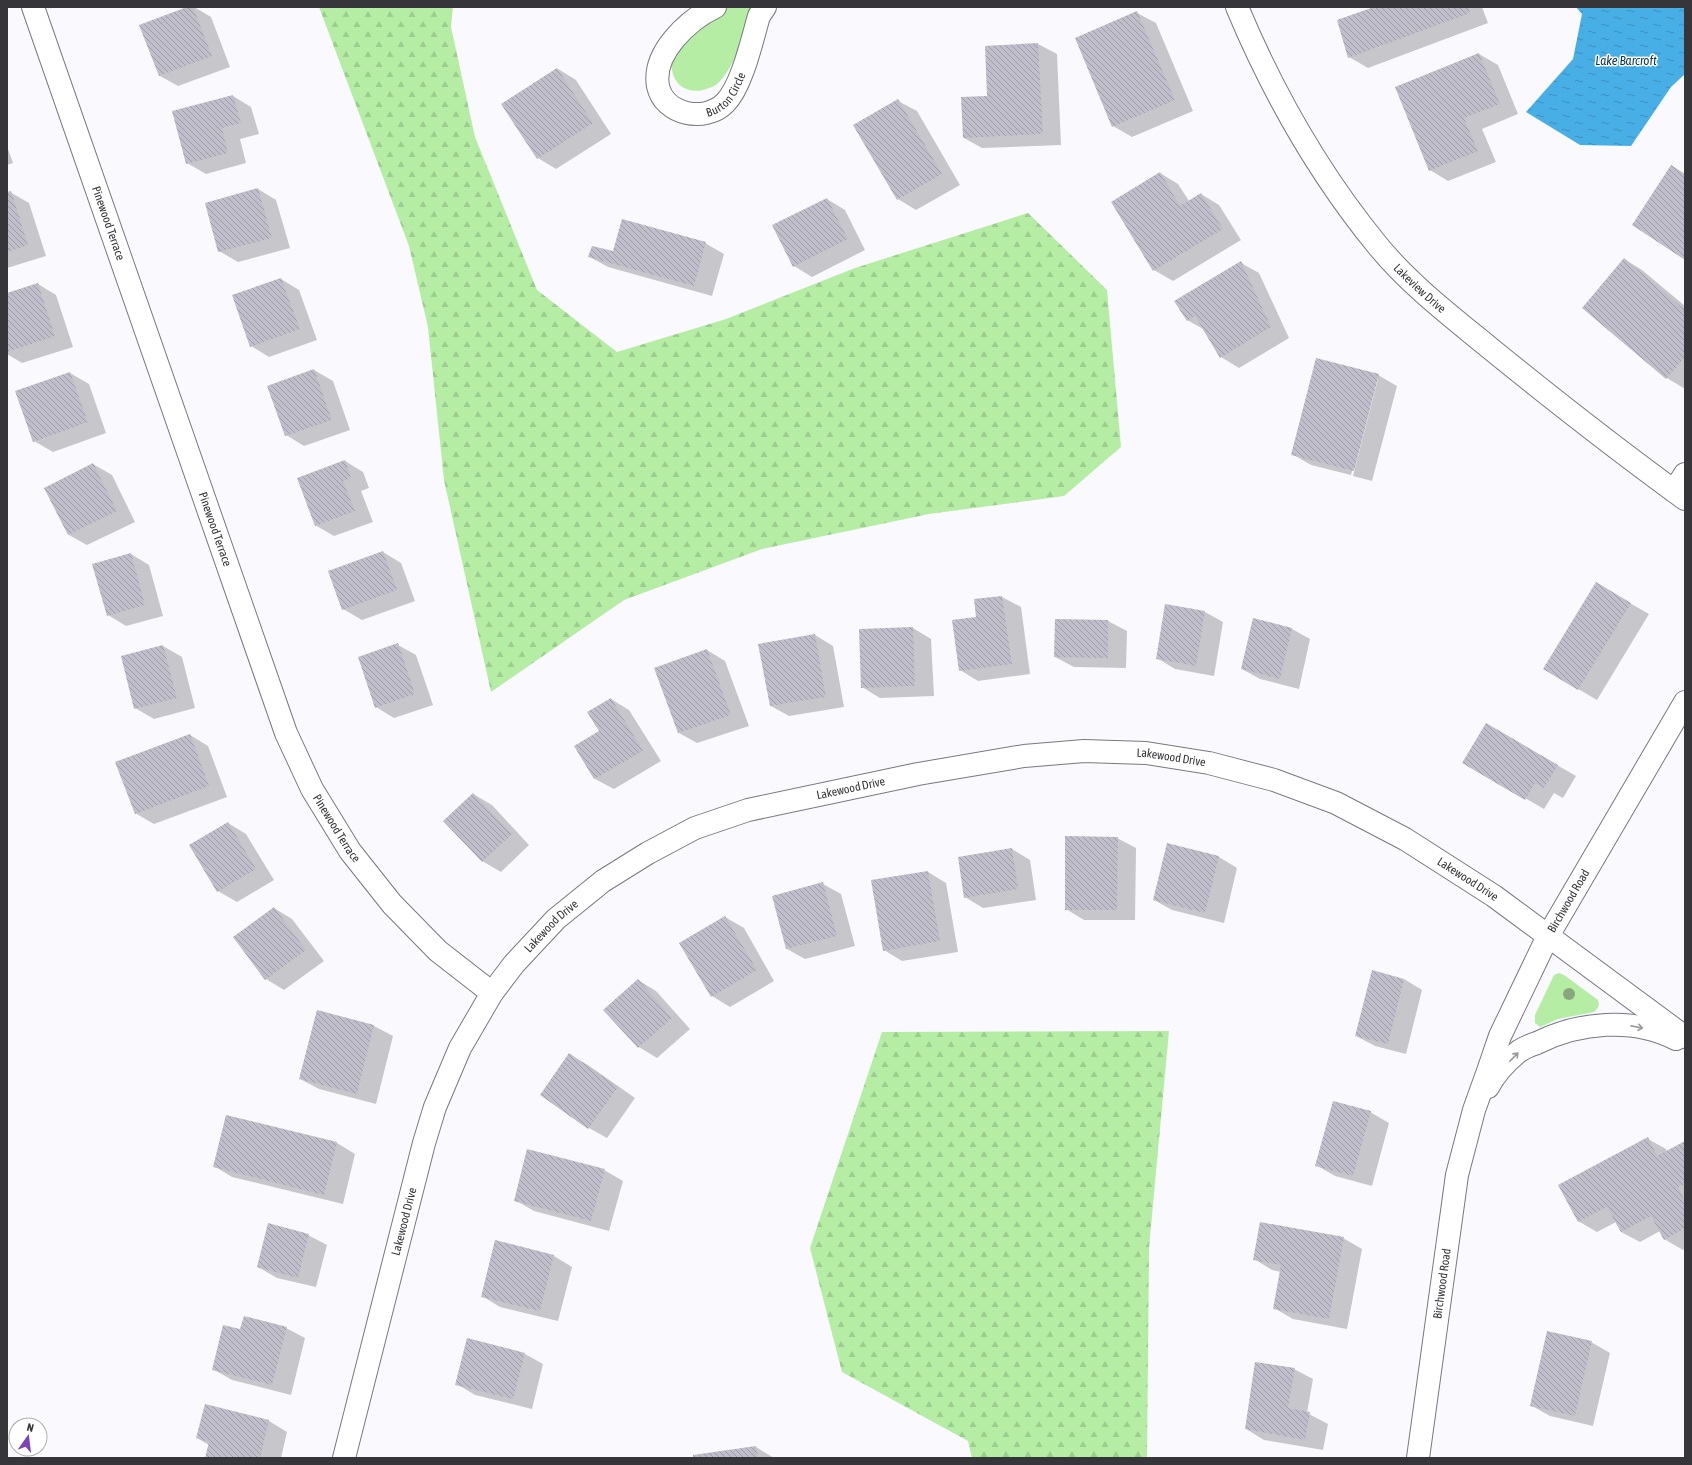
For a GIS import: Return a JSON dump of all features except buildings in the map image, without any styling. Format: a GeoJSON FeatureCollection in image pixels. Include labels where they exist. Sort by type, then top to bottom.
{"type":"FeatureCollection","features":[{"type":"Feature","properties":{"kind":"street","name":"Pinewood Terrace"},"geometry":{"type":"LineString","coordinates":[[33,7],[286,733],[312,789],[350,851],[392,904],[438,950],[492,993]]}},
{"type":"Feature","properties":{"kind":"street","name":"Burton Circle"},"geometry":{"type":"LineString","coordinates":[[715,7],[686,26],[668,47],[658,70],[658,87],[666,101],[678,111],[696,115],[714,112],[725,103],[737,86],[759,16],[766,7]]}},
{"type":"Feature","properties":{"kind":"street","name":"Lakeview Drive"},"geometry":{"type":"LineString","coordinates":[[1237,7],[1257,55],[1289,116],[1336,191],[1379,247],[1425,295],[1545,392],[1681,488]]}},
{"type":"Feature","properties":{"kind":"street","name":"Birchwood Road"},"geometry":{"type":"LineString","coordinates":[[1418,1458],[1457,1175],[1474,1110],[1500,1036],[1548,936],[1685,702]]}},
{"type":"Feature","properties":{"kind":"street","name":"Lakewood Drive"},"geometry":{"type":"LineString","coordinates":[[344,1458],[422,1151],[435,1107],[460,1048],[492,993],[514,964],[556,919],[603,881],[648,853],[695,828],[748,810],[918,774],[1024,756],[1084,751],[1146,753],[1210,763],[1274,780],[1336,804],[1405,839],[1494,896],[1685,1037]]}},
{"type":"Feature","properties":{"kind":"street","name":"Birchwood Road"},"geometry":{"type":"LineString","coordinates":[[1474,1110],[1493,1078],[1519,1052],[1554,1034],[1596,1025],[1635,1026],[1670,1036],[1685,1043]]}},
{"type":"Feature","properties":{"kind":"green space"},"geometry":{"type":"Polygon","coordinates":[[[319,7],[453,7],[451,27],[475,137],[537,290],[617,352],[726,319],[855,268],[1028,213],[1107,290],[1121,447],[1064,496],[929,514],[762,549],[624,600],[491,692],[444,480],[428,327],[409,246],[319,7]]]}},
{"type":"Feature","properties":{"kind":"green space"},"geometry":{"type":"Polygon","coordinates":[[[729,7],[751,7],[744,37],[729,69],[723,78],[712,87],[699,91],[682,87],[673,74],[672,66],[673,56],[678,47],[722,10],[729,7]]]}},
{"type":"Feature","properties":{"kind":"green space"},"geometry":{"type":"Polygon","coordinates":[[[1559,973],[1564,975],[1598,1000],[1598,1007],[1594,1012],[1558,1019],[1540,1027],[1535,1023],[1535,1015],[1554,975],[1559,973]]]}},
{"type":"Feature","properties":{"kind":"green space"},"geometry":{"type":"Polygon","coordinates":[[[1169,1031],[1149,1248],[1147,1458],[972,1458],[968,1441],[842,1372],[810,1248],[882,1032],[1169,1031]]]}},
{"type":"Feature","properties":{"kind":"water","name":"Lake Barcroft"},"geometry":{"type":"Polygon","coordinates":[[[1576,7],[1685,7],[1685,74],[1671,87],[1631,146],[1580,145],[1526,112],[1573,59],[1582,14],[1576,7]]]}}]}
